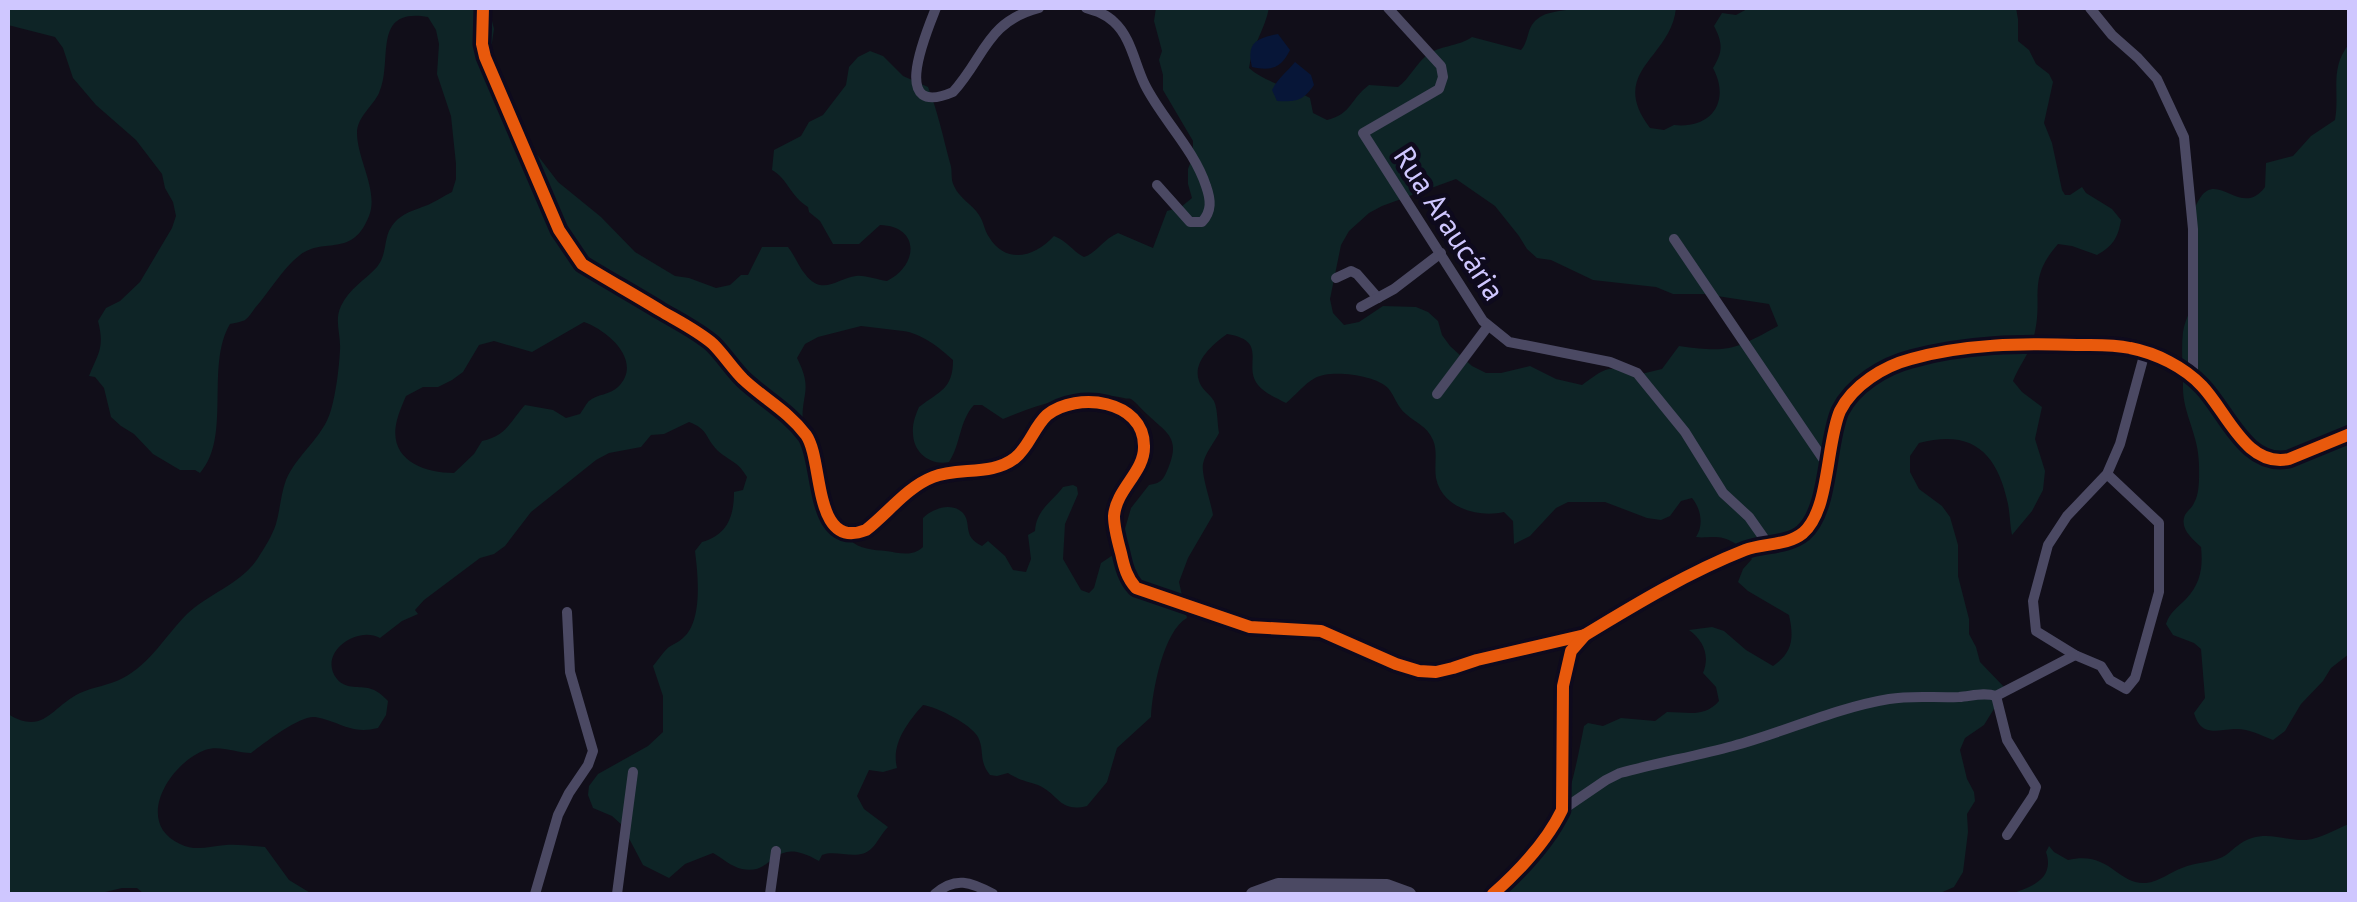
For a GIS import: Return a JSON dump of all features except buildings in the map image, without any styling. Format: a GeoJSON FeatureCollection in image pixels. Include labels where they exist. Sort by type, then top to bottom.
{"type":"FeatureCollection","features":[{"type":"Feature","properties":{"kind":"street"},"geometry":{"type":"LineString","coordinates":[[483,8],[482,44],[496,89],[559,230],[575,256],[713,344],[744,380],[787,413],[809,439],[822,505],[826,516],[838,527],[857,533],[866,530],[918,485],[944,474],[990,468],[1014,460],[1046,416],[1064,406],[1087,402],[1114,406],[1132,416],[1144,441],[1141,461],[1122,491],[1114,516],[1125,570],[1136,588],[1250,627],[1321,631],[1419,671],[1436,672],[1585,635],[1707,567],[1749,548],[1802,534],[1818,506],[1841,410],[1864,382],[1909,359],[1967,348],[2119,346],[2145,352],[2193,378],[2254,451],[2270,460],[2289,459],[2350,434]]}},
{"type":"Feature","properties":{"kind":"street"},"geometry":{"type":"LineString","coordinates":[[936,8],[915,70],[923,92],[934,98],[954,92],[997,31],[1012,17],[1039,8]]}},
{"type":"Feature","properties":{"kind":"street"},"geometry":{"type":"LineString","coordinates":[[1086,8],[1116,23],[1125,36],[1150,95],[1203,177],[1210,204],[1208,215],[1202,222],[1190,222],[1157,185]]}},
{"type":"Feature","properties":{"kind":"street","name":"Rua Araucária"},"geometry":{"type":"LineString","coordinates":[[1388,8],[1441,66],[1442,77],[1438,89],[1363,133],[1488,326],[1510,342],[1610,362],[1638,373],[1685,432],[1723,493],[1749,517],[1768,544]]}},
{"type":"Feature","properties":{"kind":"street"},"geometry":{"type":"LineString","coordinates":[[2090,8],[2157,79],[2184,137],[2193,229],[2193,378]]}},
{"type":"Feature","properties":{"kind":"street"},"geometry":{"type":"LineString","coordinates":[[1674,239],[1828,466]]}},
{"type":"Feature","properties":{"kind":"street"},"geometry":{"type":"LineString","coordinates":[[1362,306],[1394,290],[1441,253]]}},
{"type":"Feature","properties":{"kind":"street"},"geometry":{"type":"LineString","coordinates":[[1336,278],[1350,271],[1357,274],[1378,298]]}},
{"type":"Feature","properties":{"kind":"street"},"geometry":{"type":"LineString","coordinates":[[1437,394],[1488,326]]}},
{"type":"Feature","properties":{"kind":"street"},"geometry":{"type":"LineString","coordinates":[[2107,474],[2159,523],[2158,592],[2135,678],[2126,689],[2110,680],[2101,666],[2036,631],[2033,601],[2048,545],[2067,516],[2107,474],[2120,444],[2145,352]]}},
{"type":"Feature","properties":{"kind":"street"},"geometry":{"type":"LineString","coordinates":[[535,894],[558,816],[593,751],[570,672],[567,612]]}},
{"type":"Feature","properties":{"kind":"street"},"geometry":{"type":"LineString","coordinates":[[1493,894],[1554,827],[1562,810],[1564,686],[1571,652],[1585,635]]}},
{"type":"Feature","properties":{"kind":"street"},"geometry":{"type":"LineString","coordinates":[[1562,810],[1620,773],[1735,746],[1793,725],[1888,699],[1996,696],[2075,655]]}},
{"type":"Feature","properties":{"kind":"street"},"geometry":{"type":"LineString","coordinates":[[1996,696],[2007,740],[2036,787],[2007,835]]}},
{"type":"Feature","properties":{"kind":"street"},"geometry":{"type":"LineString","coordinates":[[617,894],[632,772]]}},
{"type":"Feature","properties":{"kind":"street"},"geometry":{"type":"LineString","coordinates":[[770,894],[776,851]]}},
{"type":"Feature","properties":{"kind":"street"},"geometry":{"type":"LineString","coordinates":[[935,894],[964,881],[993,894]]}},
{"type":"Feature","properties":{"kind":"street"},"geometry":{"type":"LineString","coordinates":[[1254,894],[1278,885],[1388,886],[1409,894]]}},
{"type":"Feature","properties":{"kind":"green space"},"geometry":{"type":"Polygon","coordinates":[[[8,8],[489,8],[494,29],[490,56],[532,148],[558,182],[601,217],[635,252],[675,276],[716,288],[748,275],[762,247],[788,247],[811,281],[824,285],[856,276],[887,281],[905,266],[911,247],[902,232],[880,225],[859,244],[833,244],[820,221],[772,170],[774,150],[801,136],[809,122],[823,115],[846,85],[849,67],[870,51],[883,56],[903,76],[928,87],[954,186],[979,215],[996,246],[1012,255],[1021,255],[1038,249],[1054,236],[1084,257],[1118,233],[1153,248],[1167,211],[1192,198],[1188,169],[1193,141],[1163,90],[1159,60],[1162,51],[1154,21],[1156,8],[1269,8],[1249,68],[1310,98],[1313,113],[1327,120],[1346,110],[1369,85],[1398,87],[1431,52],[1472,37],[1521,50],[1532,25],[1550,13],[1676,8],[1672,25],[1638,78],[1635,92],[1650,128],[1664,130],[1698,123],[1714,111],[1720,92],[1713,68],[1721,47],[1714,26],[1722,13],[1736,15],[1749,8],[2016,8],[2018,41],[2053,82],[2044,123],[2062,190],[2070,195],[2082,187],[2121,220],[2114,241],[2103,252],[2097,255],[2058,244],[2042,268],[2034,336],[2013,381],[2042,407],[2035,439],[2045,471],[2043,490],[2012,535],[2003,486],[1980,449],[1954,439],[1938,440],[1919,443],[1910,456],[1910,472],[1919,489],[1950,517],[1958,545],[1958,576],[1969,634],[1980,662],[2005,688],[1984,725],[1965,738],[1960,750],[1975,801],[1967,814],[1963,872],[1954,887],[1938,894],[1506,894],[1538,860],[1555,830],[1568,796],[1584,726],[1603,726],[1621,718],[1655,721],[1667,712],[1708,710],[1719,701],[1716,687],[1703,673],[1704,649],[1689,630],[1712,627],[1724,631],[1773,666],[1790,644],[1789,615],[1738,582],[1752,559],[1740,547],[1720,537],[1696,537],[1700,517],[1692,498],[1681,501],[1670,516],[1661,520],[1605,502],[1568,502],[1556,508],[1530,536],[1514,544],[1513,521],[1504,512],[1473,512],[1446,497],[1436,478],[1431,435],[1403,411],[1382,383],[1353,375],[1322,375],[1286,403],[1258,385],[1248,342],[1227,334],[1210,348],[1198,367],[1200,384],[1215,405],[1219,433],[1203,464],[1213,515],[1179,582],[1187,618],[1166,648],[1151,717],[1117,748],[1107,782],[1087,806],[1065,805],[1038,785],[1008,773],[990,775],[974,732],[953,717],[923,705],[898,742],[897,768],[869,770],[857,796],[864,809],[888,827],[867,852],[822,855],[819,861],[791,851],[753,870],[738,868],[713,853],[685,864],[669,878],[643,865],[622,825],[593,808],[589,786],[598,774],[648,746],[663,732],[663,696],[653,666],[694,621],[698,597],[695,551],[723,530],[733,509],[734,492],[743,490],[747,477],[717,450],[703,431],[689,422],[664,434],[651,435],[641,447],[609,453],[596,460],[531,512],[505,546],[480,558],[424,600],[415,610],[418,614],[380,638],[360,635],[342,644],[332,660],[337,679],[347,686],[374,690],[388,701],[378,728],[360,730],[308,718],[282,730],[251,753],[205,750],[169,780],[158,808],[159,822],[166,834],[192,848],[265,847],[289,880],[312,894],[144,894],[137,888],[122,888],[97,894],[8,894],[8,714],[20,720],[39,721],[80,693],[133,672],[187,614],[251,567],[274,528],[286,480],[331,410],[339,365],[338,317],[344,300],[380,263],[396,221],[452,192],[456,164],[451,116],[437,74],[436,30],[428,17],[398,20],[387,40],[379,93],[362,117],[357,133],[370,186],[369,216],[355,238],[300,255],[246,319],[230,324],[219,360],[217,421],[209,458],[200,473],[180,470],[153,454],[111,417],[104,388],[89,376],[101,344],[98,321],[106,308],[140,282],[172,228],[176,216],[173,202],[162,174],[136,140],[96,105],[73,78],[55,37],[8,25],[8,8]],[[1456,179],[1382,206],[1349,231],[1341,245],[1330,299],[1333,313],[1344,325],[1359,322],[1383,306],[1416,307],[1438,321],[1450,346],[1486,373],[1530,366],[1556,379],[1582,385],[1606,370],[1618,369],[1633,376],[1662,369],[1679,346],[1731,348],[1778,326],[1769,304],[1704,294],[1673,294],[1656,287],[1593,280],[1551,260],[1537,258],[1495,206],[1456,179]],[[584,322],[532,352],[494,341],[479,345],[463,372],[452,380],[406,396],[395,433],[402,454],[419,467],[454,473],[482,441],[502,432],[525,405],[553,410],[566,418],[580,414],[588,402],[615,390],[625,377],[625,357],[619,348],[603,332],[584,322]],[[861,326],[805,344],[797,358],[806,386],[805,437],[835,518],[850,540],[862,547],[915,552],[923,547],[923,518],[952,507],[965,516],[969,534],[976,542],[982,546],[988,541],[1005,556],[1013,570],[1026,572],[1031,559],[1028,535],[1035,531],[1041,512],[1063,487],[1073,485],[1078,494],[1065,524],[1063,559],[1081,590],[1089,593],[1101,563],[1120,546],[1131,508],[1149,485],[1162,479],[1169,466],[1173,449],[1166,432],[1131,399],[1109,396],[1062,399],[1003,419],[982,405],[974,405],[965,418],[949,462],[930,460],[916,447],[914,423],[919,407],[948,383],[953,360],[910,332],[861,326]]]}},
{"type":"Feature","properties":{"kind":"green space"},"geometry":{"type":"Polygon","coordinates":[[[2349,44],[2349,654],[2331,668],[2285,731],[2273,740],[2244,730],[2210,730],[2201,726],[2194,713],[2205,698],[2201,649],[2173,635],[2166,624],[2195,587],[2202,561],[2201,547],[2184,525],[2185,515],[2196,499],[2199,480],[2196,443],[2183,395],[2182,358],[2183,332],[2196,288],[2193,218],[2195,207],[2207,191],[2256,196],[2265,187],[2266,163],[2293,156],[2311,136],[2335,120],[2337,72],[2349,44]]]}},
{"type":"Feature","properties":{"kind":"green space"},"geometry":{"type":"Polygon","coordinates":[[[2349,824],[2349,894],[2010,894],[2040,881],[2047,869],[2049,846],[2068,860],[2094,860],[2127,879],[2146,883],[2187,866],[2221,858],[2252,838],[2311,839],[2349,824]]]}},
{"type":"Feature","properties":{"kind":"water"},"geometry":{"type":"Polygon","coordinates":[[[1278,34],[1290,50],[1283,61],[1270,68],[1252,67],[1250,52],[1254,43],[1278,34]]]}},
{"type":"Feature","properties":{"kind":"water"},"geometry":{"type":"Polygon","coordinates":[[[1295,62],[1311,75],[1314,85],[1298,99],[1277,101],[1272,90],[1295,62]]]}},
{"type":"Feature","properties":{"kind":"cycle path"},"geometry":{"type":"LineString","coordinates":[[483,8],[485,57],[559,230],[582,264],[707,339],[743,379],[799,427],[812,447],[823,500],[836,528],[849,533],[866,530],[906,494],[933,477],[1006,464],[1020,453],[1047,415],[1060,408],[1075,403],[1107,404],[1133,418],[1141,430],[1144,446],[1140,464],[1120,497],[1114,516],[1125,568],[1136,588],[1250,627],[1321,631],[1419,671],[1436,672],[1585,635]]}},
{"type":"Feature","properties":{"kind":"cycle path"},"geometry":{"type":"LineString","coordinates":[[1493,894],[1532,855],[1562,810],[1563,686],[1571,651],[1585,635],[1683,578],[1745,550],[1790,540],[1803,533],[1812,522],[1823,493],[1840,411],[1861,385],[1890,366],[1972,347],[2123,347],[2159,357],[2187,373],[2202,386],[2249,447],[2274,460],[2289,459],[2350,434]]}}]}
